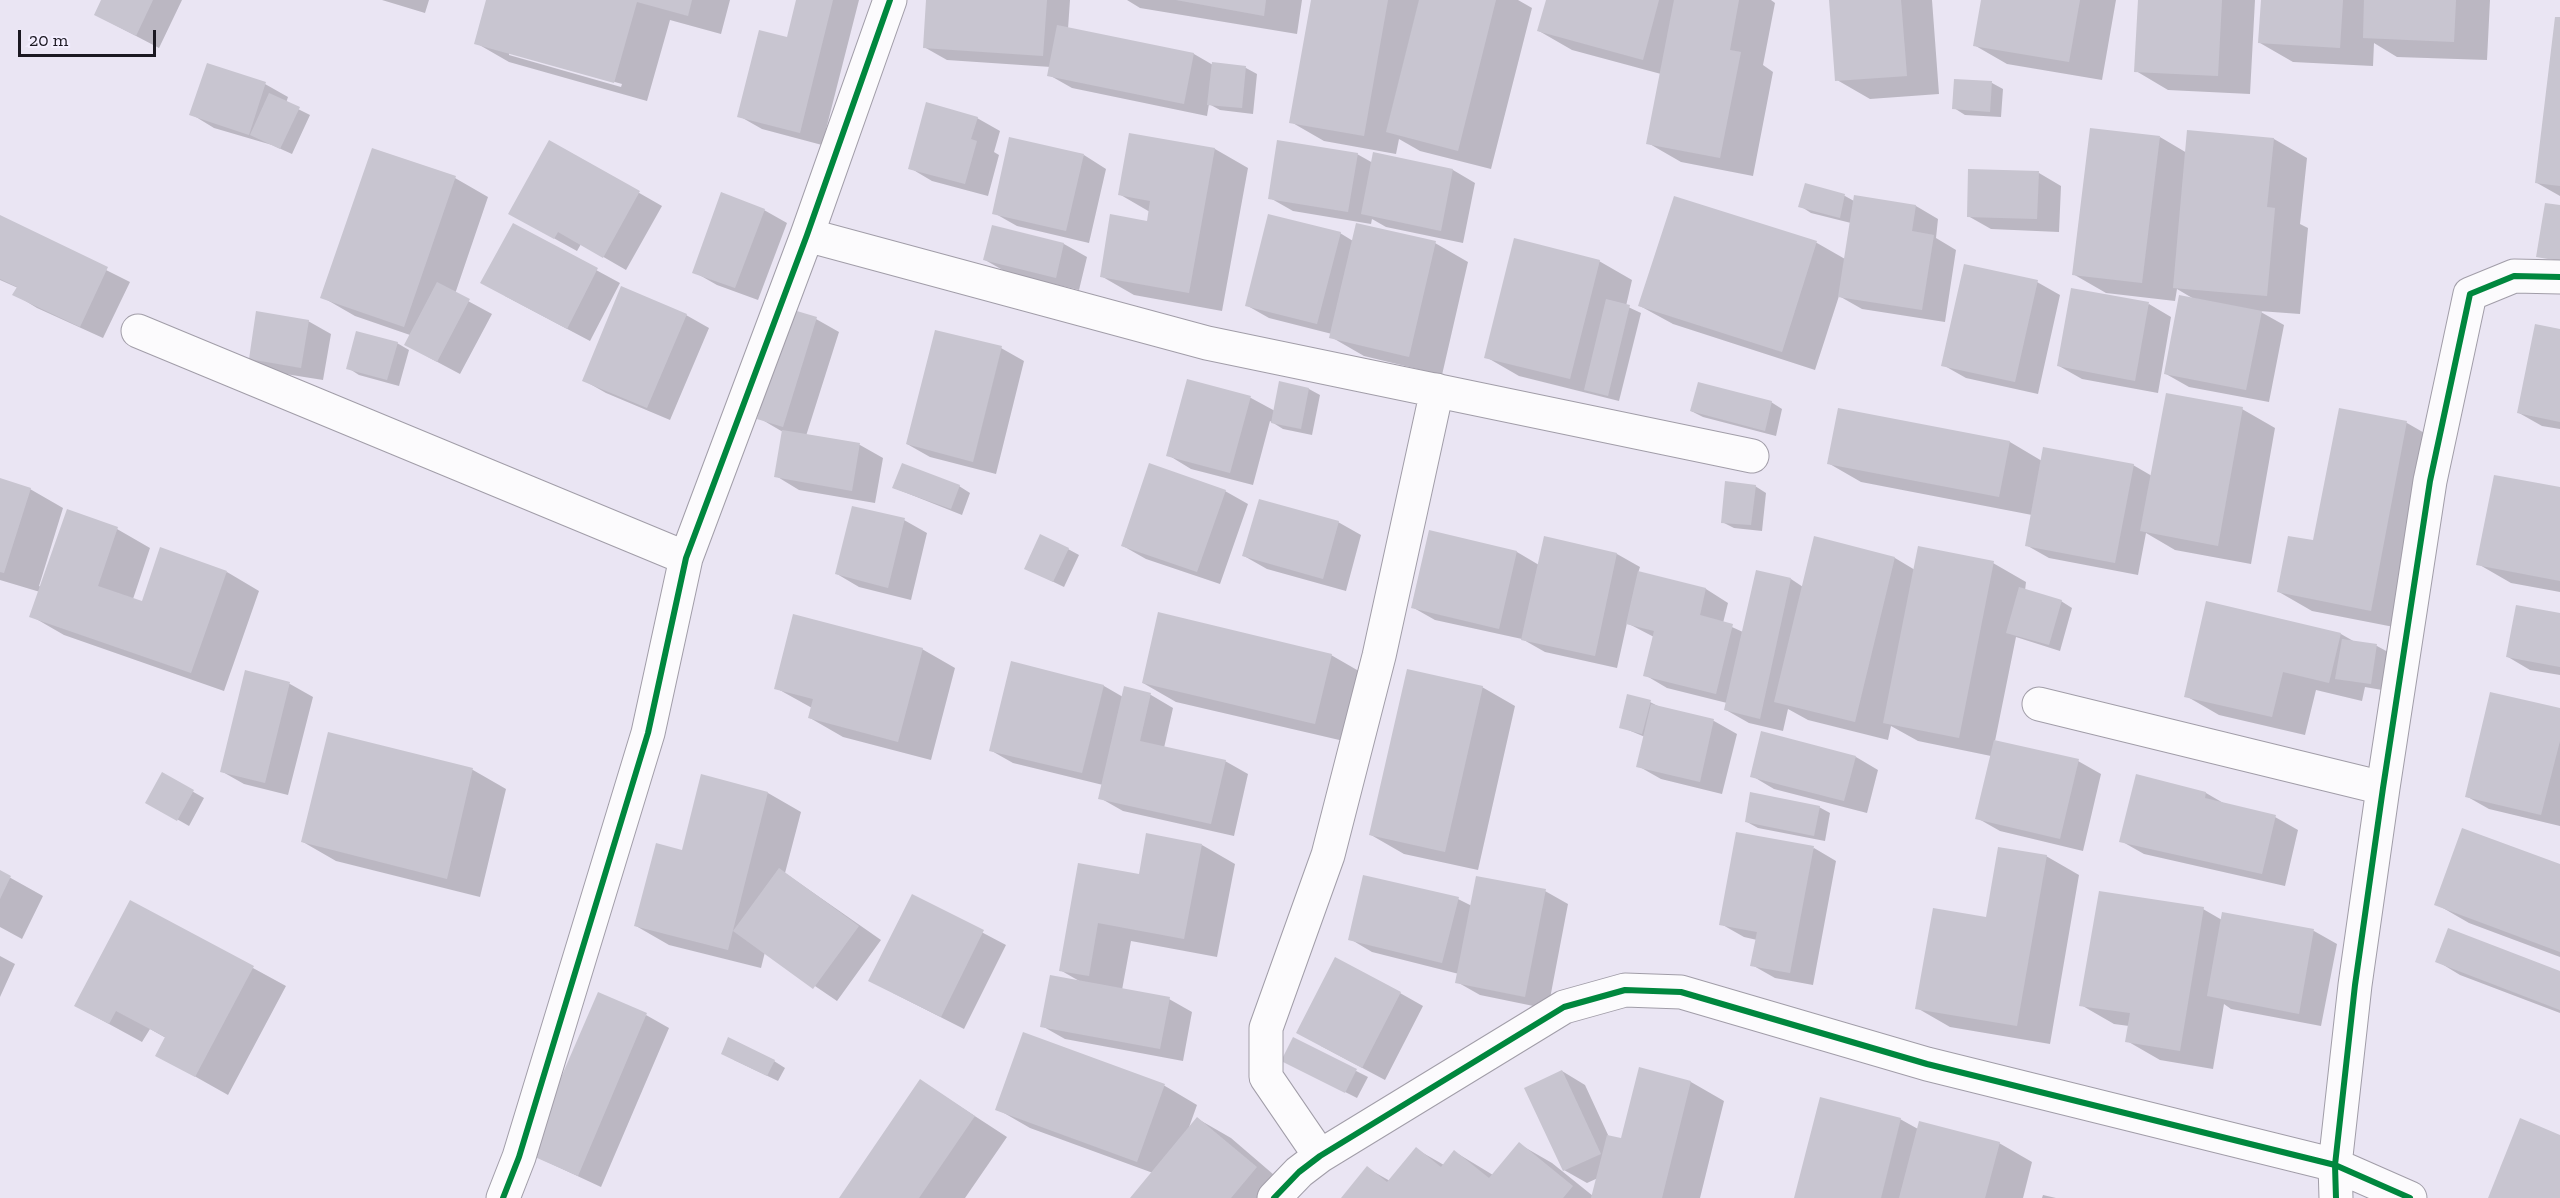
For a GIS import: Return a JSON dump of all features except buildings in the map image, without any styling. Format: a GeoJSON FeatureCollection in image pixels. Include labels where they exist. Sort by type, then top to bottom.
{"type":"FeatureCollection","features":[{"type":"Feature","properties":{"kind":"street"},"geometry":{"type":"LineString","coordinates":[[503,1198],[519,1157],[648,733],[686,558],[807,235],[890,0]]}},
{"type":"Feature","properties":{"kind":"street"},"geometry":{"type":"LineString","coordinates":[[807,235],[1207,343],[1752,456]]}},
{"type":"Feature","properties":{"kind":"street"},"geometry":{"type":"LineString","coordinates":[[2336,1198],[2335,1165],[2355,985],[2383,788],[2430,481],[2470,294],[2514,276],[2560,277]]}},
{"type":"Feature","properties":{"kind":"street"},"geometry":{"type":"LineString","coordinates":[[138,331],[686,558]]}},
{"type":"Feature","properties":{"kind":"street"},"geometry":{"type":"LineString","coordinates":[[1320,1155],[1266,1077],[1266,1028],[1328,855],[1378,656],[1437,390]]}},
{"type":"Feature","properties":{"kind":"street"},"geometry":{"type":"LineString","coordinates":[[2039,704],[2383,788]]}},
{"type":"Feature","properties":{"kind":"street"},"geometry":{"type":"LineString","coordinates":[[1275,1198],[1299,1172],[1320,1155],[1564,1007],[1625,990],[1681,992],[1927,1064],[2335,1165],[2410,1198]]}},
{"type":"Feature","properties":{"kind":"cycle path"},"geometry":{"type":"LineString","coordinates":[[503,1198],[519,1157],[648,733],[686,558],[807,235],[890,0]]}},
{"type":"Feature","properties":{"kind":"cycle path"},"geometry":{"type":"LineString","coordinates":[[2336,1198],[2335,1165],[2355,985],[2383,788],[2430,481],[2470,294],[2514,276],[2560,277]]}},
{"type":"Feature","properties":{"kind":"cycle path"},"geometry":{"type":"LineString","coordinates":[[1274,1198],[1299,1172],[1320,1156],[1564,1007],[1625,990],[1681,992],[1927,1064],[2335,1165],[2410,1198]]}}]}
